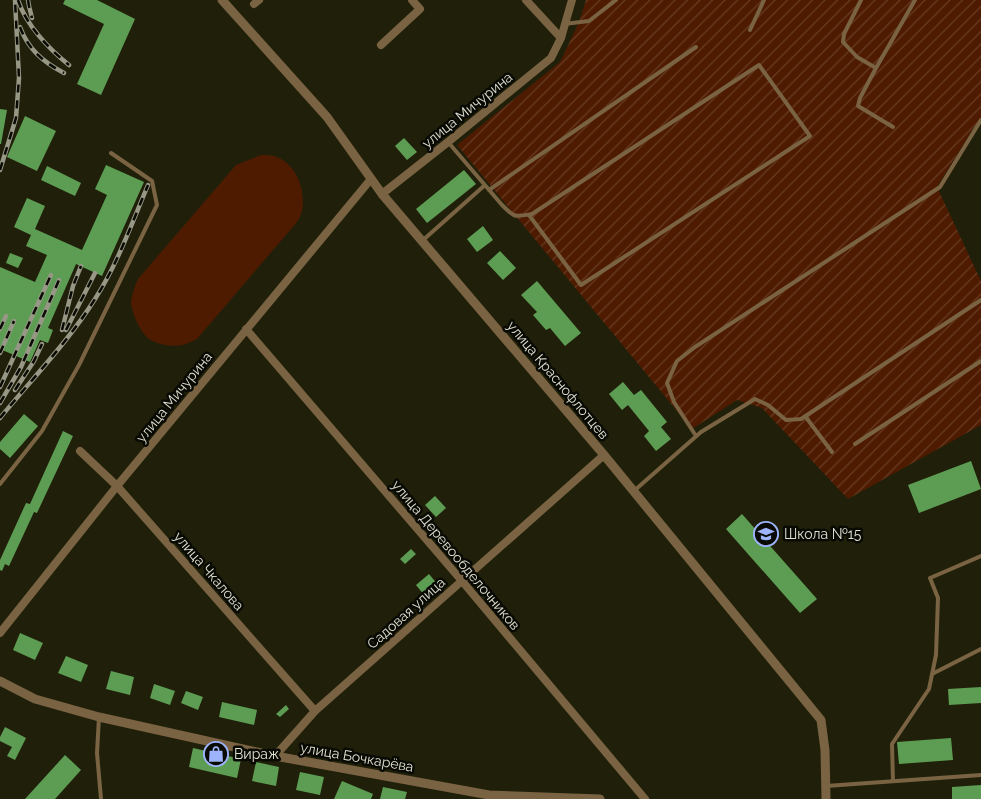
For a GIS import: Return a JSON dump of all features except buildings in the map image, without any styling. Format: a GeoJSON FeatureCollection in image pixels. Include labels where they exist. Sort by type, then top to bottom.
{"type":"FeatureCollection","features":[{"type":"Feature","properties":{"kind":"street","name":"улица Краснофлотцев"},"geometry":{"type":"LineString","coordinates":[[222,0],[327,117],[382,194],[604,455],[821,720],[825,750],[826,799]]}},
{"type":"Feature","properties":{"kind":"street"},"geometry":{"type":"LineString","coordinates":[[381,45],[420,9],[412,0]]}},
{"type":"Feature","properties":{"kind":"street"},"geometry":{"type":"LineString","coordinates":[[526,0],[560,38]]}},
{"type":"Feature","properties":{"kind":"street","name":"улица Мичурина"},"geometry":{"type":"LineString","coordinates":[[382,194],[551,58],[560,38],[572,0]]}},
{"type":"Feature","properties":{"kind":"street","name":"улица Мичурина"},"geometry":{"type":"LineString","coordinates":[[0,633],[117,486],[372,179]]}},
{"type":"Feature","properties":{"kind":"street","name":"улица Деревообделочников"},"geometry":{"type":"LineString","coordinates":[[246,329],[462,580],[645,799]]}},
{"type":"Feature","properties":{"kind":"street","name":"улица Чкалова"},"geometry":{"type":"LineString","coordinates":[[80,451],[117,486],[315,711]]}},
{"type":"Feature","properties":{"kind":"street","name":"Садовая улица"},"geometry":{"type":"LineString","coordinates":[[275,756],[315,711],[604,455]]}},
{"type":"Feature","properties":{"kind":"street","name":"улица Бочкарёва"},"geometry":{"type":"LineString","coordinates":[[0,681],[35,699],[99,717],[275,756],[490,795],[600,799]]}},
{"type":"Feature","properties":{"kind":"lane"},"geometry":{"type":"LineString","coordinates":[[564,24],[589,21],[616,0]]}},
{"type":"Feature","properties":{"kind":"lane"},"geometry":{"type":"LineString","coordinates":[[750,30],[764,0]]}},
{"type":"Feature","properties":{"kind":"lane"},"geometry":{"type":"LineString","coordinates":[[860,0],[844,34],[844,42],[857,57],[876,68]]}},
{"type":"Feature","properties":{"kind":"lane"},"geometry":{"type":"LineString","coordinates":[[893,127],[858,106],[860,98],[876,68],[915,0]]}},
{"type":"Feature","properties":{"kind":"lane"},"geometry":{"type":"LineString","coordinates":[[489,190],[696,47]]}},
{"type":"Feature","properties":{"kind":"lane"},"geometry":{"type":"LineString","coordinates":[[448,142],[489,190],[517,217],[532,214],[759,65],[810,136],[581,285],[529,215]]}},
{"type":"Feature","properties":{"kind":"lane"},"geometry":{"type":"LineString","coordinates":[[696,436],[674,402],[667,383],[677,361],[940,187],[981,120]]}},
{"type":"Feature","properties":{"kind":"lane"},"geometry":{"type":"LineString","coordinates":[[0,484],[42,431],[79,365],[157,204],[152,181],[111,153]]}},
{"type":"Feature","properties":{"kind":"lane"},"geometry":{"type":"LineString","coordinates":[[422,241],[485,185]]}},
{"type":"Feature","properties":{"kind":"lane"},"geometry":{"type":"LineString","coordinates":[[633,492],[696,436],[755,399],[768,405],[786,420],[801,419],[981,300]]}},
{"type":"Feature","properties":{"kind":"lane"},"geometry":{"type":"LineString","coordinates":[[855,444],[981,361]]}},
{"type":"Feature","properties":{"kind":"lane"},"geometry":{"type":"LineString","coordinates":[[805,416],[832,452]]}},
{"type":"Feature","properties":{"kind":"lane"},"geometry":{"type":"LineString","coordinates":[[893,781],[892,744],[929,689],[936,655],[938,598],[930,578],[981,556]]}},
{"type":"Feature","properties":{"kind":"lane"},"geometry":{"type":"LineString","coordinates":[[932,674],[981,649]]}},
{"type":"Feature","properties":{"kind":"lane"},"geometry":{"type":"LineString","coordinates":[[99,717],[97,753],[101,799]]}},
{"type":"Feature","properties":{"kind":"lane"},"geometry":{"type":"LineString","coordinates":[[826,786],[981,775]]}},
{"type":"Feature","properties":{"kind":"shaded area"},"geometry":{"type":"Polygon","coordinates":[[[586,0],[981,0],[981,123],[974,127],[937,187],[981,281],[981,425],[848,499],[762,408],[737,400],[692,429],[457,145],[560,62],[579,22],[586,0]]]}},
{"type":"Feature","properties":{"kind":"shaded area"},"geometry":{"type":"Polygon","coordinates":[[[261,155],[277,157],[295,172],[303,195],[302,211],[298,221],[197,339],[183,345],[174,346],[161,344],[149,339],[139,327],[131,306],[132,295],[138,279],[236,165],[261,155]]]}},
{"type":"Feature","properties":{"kind":"railway"},"geometry":{"type":"LineString","coordinates":[[0,170],[16,118],[19,78],[15,0]]}},
{"type":"Feature","properties":{"kind":"railway"},"geometry":{"type":"LineString","coordinates":[[18,0],[32,27],[39,36],[69,65]]}},
{"type":"Feature","properties":{"kind":"railway"},"geometry":{"type":"LineString","coordinates":[[28,0],[32,18]]}},
{"type":"Feature","properties":{"kind":"railway"},"geometry":{"type":"LineString","coordinates":[[20,27],[27,42],[37,54],[64,73]]}},
{"type":"Feature","properties":{"kind":"railway"},"geometry":{"type":"LineString","coordinates":[[0,418],[62,345],[95,299],[117,258],[148,185]]}},
{"type":"Feature","properties":{"kind":"railway"},"geometry":{"type":"LineString","coordinates":[[62,330],[73,286],[81,266]]}},
{"type":"Feature","properties":{"kind":"railway"},"geometry":{"type":"LineString","coordinates":[[66,330],[95,273]]}},
{"type":"Feature","properties":{"kind":"railway"},"geometry":{"type":"LineString","coordinates":[[0,387],[51,275]]}},
{"type":"Feature","properties":{"kind":"railway"},"geometry":{"type":"LineString","coordinates":[[0,403],[21,367],[59,280]]}},
{"type":"Feature","properties":{"kind":"railway"},"geometry":{"type":"LineString","coordinates":[[0,329],[6,316]]}},
{"type":"Feature","properties":{"kind":"railway"},"geometry":{"type":"LineString","coordinates":[[0,353],[14,321]]}},
{"type":"Feature","properties":{"kind":"railway"},"geometry":{"type":"LineString","coordinates":[[15,390],[34,361],[42,344]]}},
{"type":"Feature","properties":{"kind":"place","name":"Школа №15"},"geometry":{"type":"Point","coordinates":[766,534]}},
{"type":"Feature","properties":{"kind":"place","name":"Вираж"},"geometry":{"type":"Point","coordinates":[216,754]}}]}
